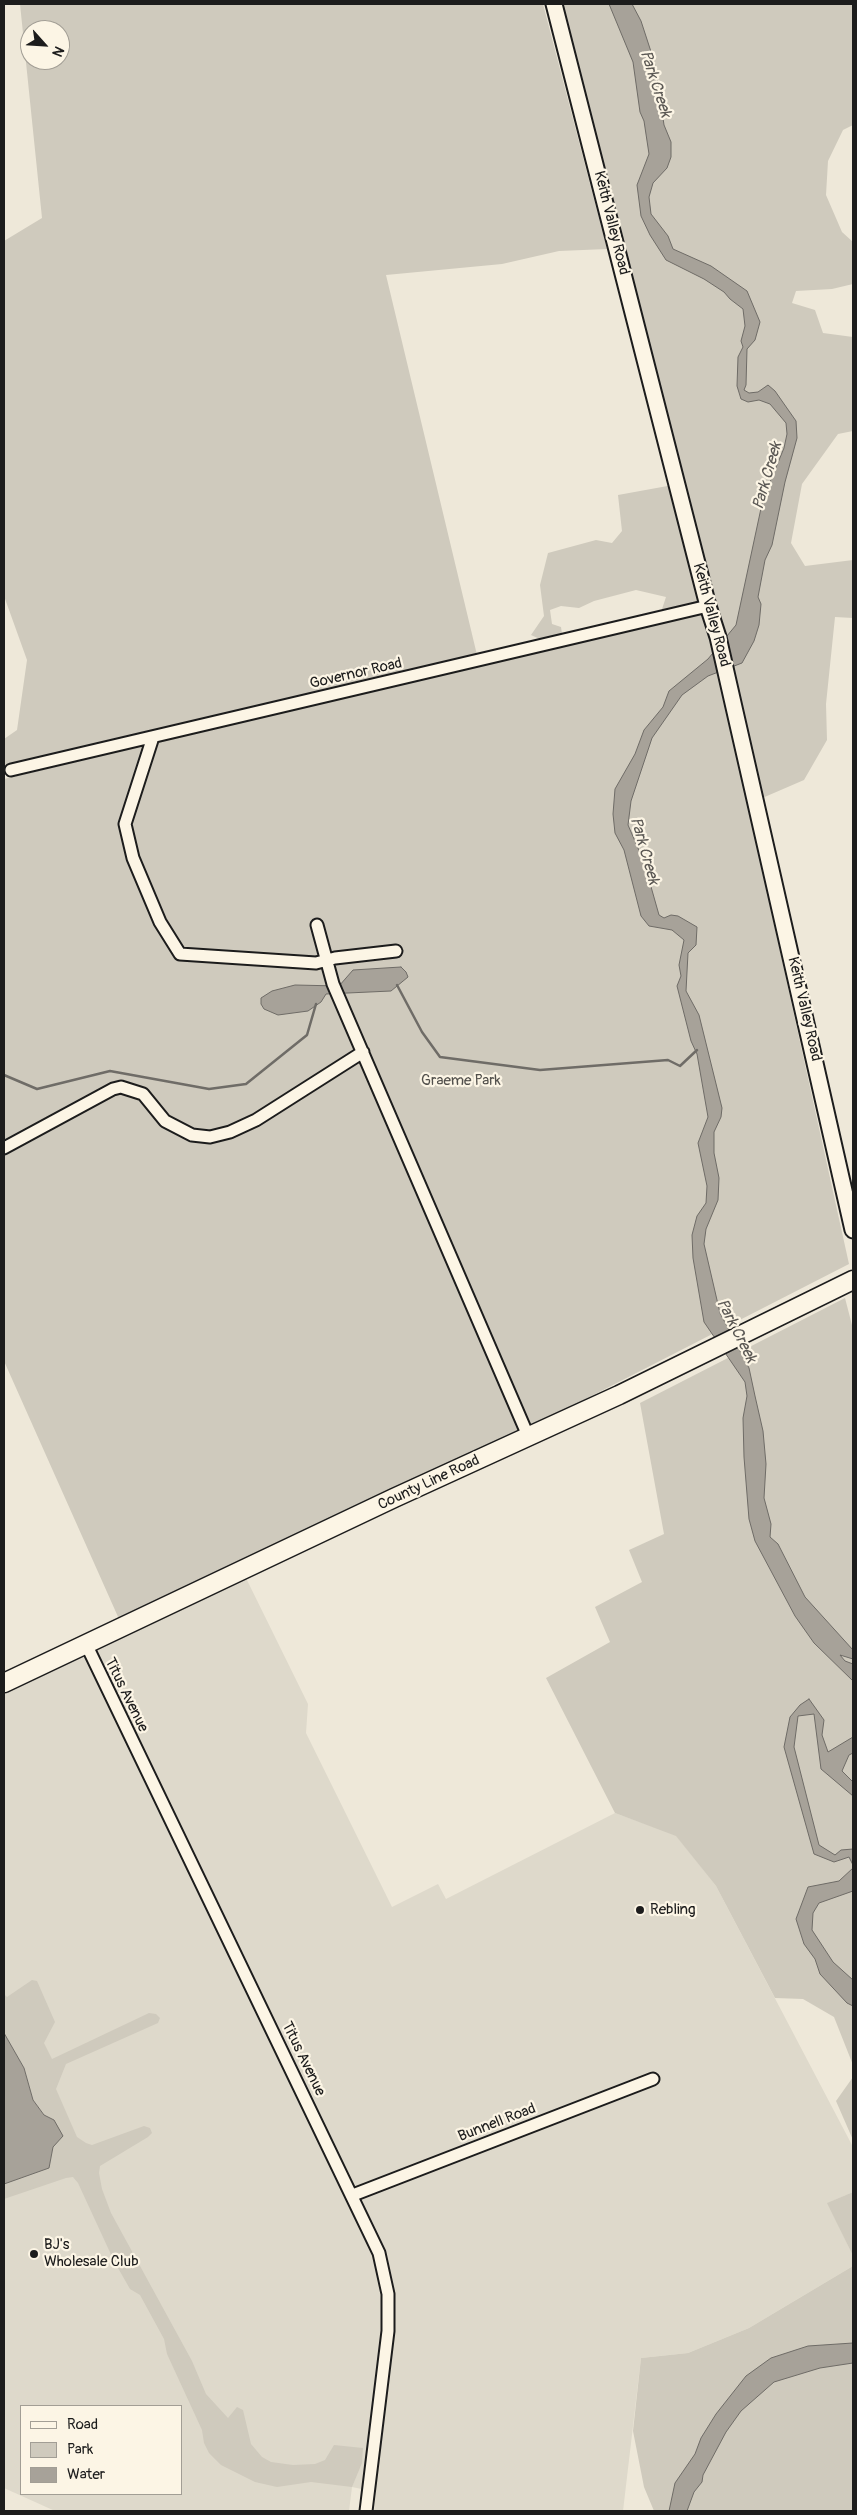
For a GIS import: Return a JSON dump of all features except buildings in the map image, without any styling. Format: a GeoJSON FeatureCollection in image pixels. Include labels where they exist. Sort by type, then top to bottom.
{"type":"FeatureCollection","features":[{"type":"Feature","properties":{"kind":"main road","name":"County Line Road"},"geometry":{"type":"LineString","coordinates":[[4,1684],[394,1498],[529,1438],[853,1280]]}},
{"type":"Feature","properties":{"kind":"street","name":"Keith Valley Road"},"geometry":{"type":"LineString","coordinates":[[554,4],[708,606],[728,677],[853,1230]]}},
{"type":"Feature","properties":{"kind":"street","name":"Governor Road"},"geometry":{"type":"LineString","coordinates":[[11,770],[708,606]]}},
{"type":"Feature","properties":{"kind":"street"},"geometry":{"type":"LineString","coordinates":[[153,737],[125,824],[133,858],[160,922],[180,954],[316,964],[352,955],[396,950]]}},
{"type":"Feature","properties":{"kind":"street"},"geometry":{"type":"LineString","coordinates":[[317,925],[333,984],[529,1438]]}},
{"type":"Feature","properties":{"kind":"street"},"geometry":{"type":"LineString","coordinates":[[4,1148],[120,1087],[143,1094],[166,1121],[192,1135],[210,1137],[230,1132],[256,1120],[363,1052]]}},
{"type":"Feature","properties":{"kind":"street","name":"Titus Avenue"},"geometry":{"type":"LineString","coordinates":[[86,1644],[353,2195],[379,2253],[386,2279],[388,2311],[366,2511]]}},
{"type":"Feature","properties":{"kind":"street","name":"Bunnell Road"},"geometry":{"type":"LineString","coordinates":[[353,2195],[653,2079]]}},
{"type":"Feature","properties":{"kind":"shaded area"},"geometry":{"type":"Polygon","coordinates":[[[244,1574],[308,1704],[306,1733],[392,1907],[438,1884],[446,1899],[615,1813],[676,1835],[716,1886],[853,2147],[853,2192],[828,2203],[853,2256],[853,2266],[749,2328],[688,2353],[641,2358],[623,2511],[374,2511],[376,2492],[352,2487],[349,2511],[55,2511],[4,2488],[4,2167],[74,2159],[11,2035],[4,2039],[4,1692],[244,1574]]]}},
{"type":"Feature","properties":{"kind":"green space"},"geometry":{"type":"Polygon","coordinates":[[[20,4],[543,4],[607,249],[559,251],[502,264],[386,275],[477,655],[4,766],[4,739],[17,730],[27,660],[4,596],[4,241],[42,218],[27,70],[70,70],[70,20],[22,20],[20,4]]]}},
{"type":"Feature","properties":{"kind":"green space"},"geometry":{"type":"Polygon","coordinates":[[[553,4],[853,4],[853,125],[843,130],[828,161],[826,195],[842,232],[853,242],[853,284],[832,289],[796,291],[792,303],[815,310],[823,333],[853,337],[853,431],[838,434],[802,484],[791,543],[805,566],[853,560],[853,618],[835,617],[826,704],[827,740],[804,780],[760,799],[553,4]]]}},
{"type":"Feature","properties":{"kind":"green space"},"geometry":{"type":"Polygon","coordinates":[[[673,485],[704,604],[661,612],[666,597],[636,590],[594,601],[579,608],[561,606],[550,610],[552,624],[561,627],[562,634],[542,640],[531,635],[544,616],[540,585],[548,553],[596,540],[612,543],[622,531],[618,495],[673,485]]]}},
{"type":"Feature","properties":{"kind":"green space","name":"Graeme Park"},"geometry":{"type":"Polygon","coordinates":[[[705,611],[849,1264],[527,1429],[119,1619],[4,1361],[4,779],[705,611]]]}},
{"type":"Feature","properties":{"kind":"green space"},"geometry":{"type":"Polygon","coordinates":[[[845,1298],[853,1329],[853,2065],[834,2017],[803,1999],[775,1998],[716,1886],[676,1836],[615,1813],[546,1678],[610,1642],[595,1607],[642,1582],[629,1550],[664,1534],[640,1403],[845,1298]]]}},
{"type":"Feature","properties":{"kind":"green space"},"geometry":{"type":"Polygon","coordinates":[[[32,1980],[37,1981],[55,2022],[44,2043],[52,2059],[149,2013],[156,2014],[160,2018],[158,2023],[66,2064],[56,2089],[77,2137],[86,2143],[92,2145],[144,2126],[150,2128],[152,2133],[148,2137],[100,2166],[99,2173],[102,2189],[111,2213],[192,2361],[206,2394],[228,2418],[237,2407],[243,2410],[251,2444],[262,2457],[271,2462],[293,2465],[315,2464],[325,2460],[334,2445],[363,2448],[362,2463],[352,2487],[311,2482],[277,2487],[255,2482],[221,2465],[209,2453],[204,2443],[202,2430],[167,2354],[164,2339],[140,2295],[130,2289],[114,2261],[78,2183],[73,2177],[66,2178],[4,2199],[4,2184],[49,2168],[53,2147],[54,2120],[44,2115],[33,2100],[24,2068],[4,2033],[4,1994],[7,1997],[32,1980]]]}},
{"type":"Feature","properties":{"kind":"green space"},"geometry":{"type":"Polygon","coordinates":[[[853,2077],[853,2140],[836,2101],[853,2077]]]}},
{"type":"Feature","properties":{"kind":"green space"},"geometry":{"type":"Polygon","coordinates":[[[853,2192],[853,2256],[827,2203],[853,2192]]]}},
{"type":"Feature","properties":{"kind":"green space"},"geometry":{"type":"Polygon","coordinates":[[[853,2266],[853,2511],[654,2511],[644,2487],[633,2431],[641,2358],[688,2353],[749,2328],[853,2266]]]}},
{"type":"Feature","properties":{"kind":"water","name":"Park Creek"},"geometry":{"type":"Polygon","coordinates":[[[609,4],[632,4],[641,21],[655,64],[664,125],[671,142],[671,157],[667,168],[653,183],[649,197],[651,214],[668,236],[673,249],[711,266],[747,291],[760,322],[755,340],[747,349],[746,385],[744,390],[749,393],[758,392],[768,385],[775,391],[796,421],[797,438],[785,482],[772,545],[765,560],[758,597],[761,604],[759,625],[754,641],[742,663],[708,676],[682,695],[652,738],[631,801],[628,825],[644,862],[659,915],[664,918],[671,915],[678,916],[697,927],[696,945],[688,953],[686,991],[699,1015],[722,1108],[721,1117],[714,1132],[714,1153],[719,1178],[718,1200],[706,1229],[704,1244],[720,1313],[749,1368],[763,1431],[766,1464],[764,1498],[771,1524],[770,1537],[778,1544],[805,1597],[853,1650],[853,1659],[840,1655],[845,1661],[853,1664],[853,1681],[814,1643],[795,1616],[755,1541],[749,1519],[744,1457],[743,1418],[747,1396],[745,1382],[704,1322],[693,1258],[692,1235],[697,1216],[706,1203],[707,1186],[698,1143],[708,1117],[697,1054],[691,1041],[677,986],[681,976],[679,965],[684,940],[672,930],[649,926],[641,916],[624,850],[615,833],[613,814],[615,789],[635,754],[644,730],[663,707],[669,691],[708,659],[736,625],[763,499],[784,448],[787,434],[786,423],[770,404],[759,400],[748,402],[741,399],[737,386],[738,357],[743,347],[741,341],[745,326],[743,309],[724,292],[704,279],[666,260],[650,235],[641,216],[637,185],[649,154],[644,121],[640,112],[633,62],[609,4]]]}},
{"type":"Feature","properties":{"kind":"water"},"geometry":{"type":"Polygon","coordinates":[[[401,967],[408,977],[391,991],[326,994],[321,1002],[308,1011],[278,1015],[264,1009],[261,1004],[261,998],[272,991],[295,985],[339,986],[353,970],[401,967]]]}},
{"type":"Feature","properties":{"kind":"water"},"geometry":{"type":"Polygon","coordinates":[[[809,1699],[824,1720],[822,1735],[828,1752],[853,1737],[853,1753],[849,1755],[842,1771],[853,1782],[853,1796],[821,1769],[814,1714],[798,1716],[794,1747],[819,1845],[835,1855],[841,1850],[853,1849],[853,1865],[849,1857],[834,1862],[814,1854],[784,1747],[790,1717],[800,1705],[809,1699]]]}},
{"type":"Feature","properties":{"kind":"water"},"geometry":{"type":"Polygon","coordinates":[[[853,1868],[853,1891],[819,1903],[813,1913],[812,1930],[833,1962],[853,1980],[853,2006],[847,2003],[820,1974],[815,1959],[804,1944],[796,1919],[808,1887],[839,1881],[853,1868]]]}},
{"type":"Feature","properties":{"kind":"water"},"geometry":{"type":"Polygon","coordinates":[[[4,2033],[24,2068],[33,2100],[44,2115],[54,2120],[63,2136],[53,2147],[49,2168],[4,2184],[4,2033]]]}},
{"type":"Feature","properties":{"kind":"water"},"geometry":{"type":"Polygon","coordinates":[[[853,2343],[853,2363],[820,2368],[774,2382],[741,2411],[726,2432],[703,2475],[702,2482],[694,2492],[687,2511],[669,2511],[675,2483],[695,2454],[701,2438],[716,2414],[746,2376],[771,2358],[808,2346],[853,2343]]]}},
{"type":"Feature","properties":{"kind":"waterway"},"geometry":{"type":"LineString","coordinates":[[397,985],[422,1032],[440,1057],[540,1070],[668,1060],[680,1066],[697,1050]]}},
{"type":"Feature","properties":{"kind":"waterway"},"geometry":{"type":"LineString","coordinates":[[4,1075],[37,1089],[110,1071],[209,1089],[246,1084],[307,1035],[316,1004]]}},
{"type":"Feature","properties":{"kind":"place","name":"Rebling"},"geometry":{"type":"Point","coordinates":[640,1910]}},
{"type":"Feature","properties":{"kind":"place","name":"BJ's Wholesale Club"},"geometry":{"type":"Point","coordinates":[34,2254]}}]}
